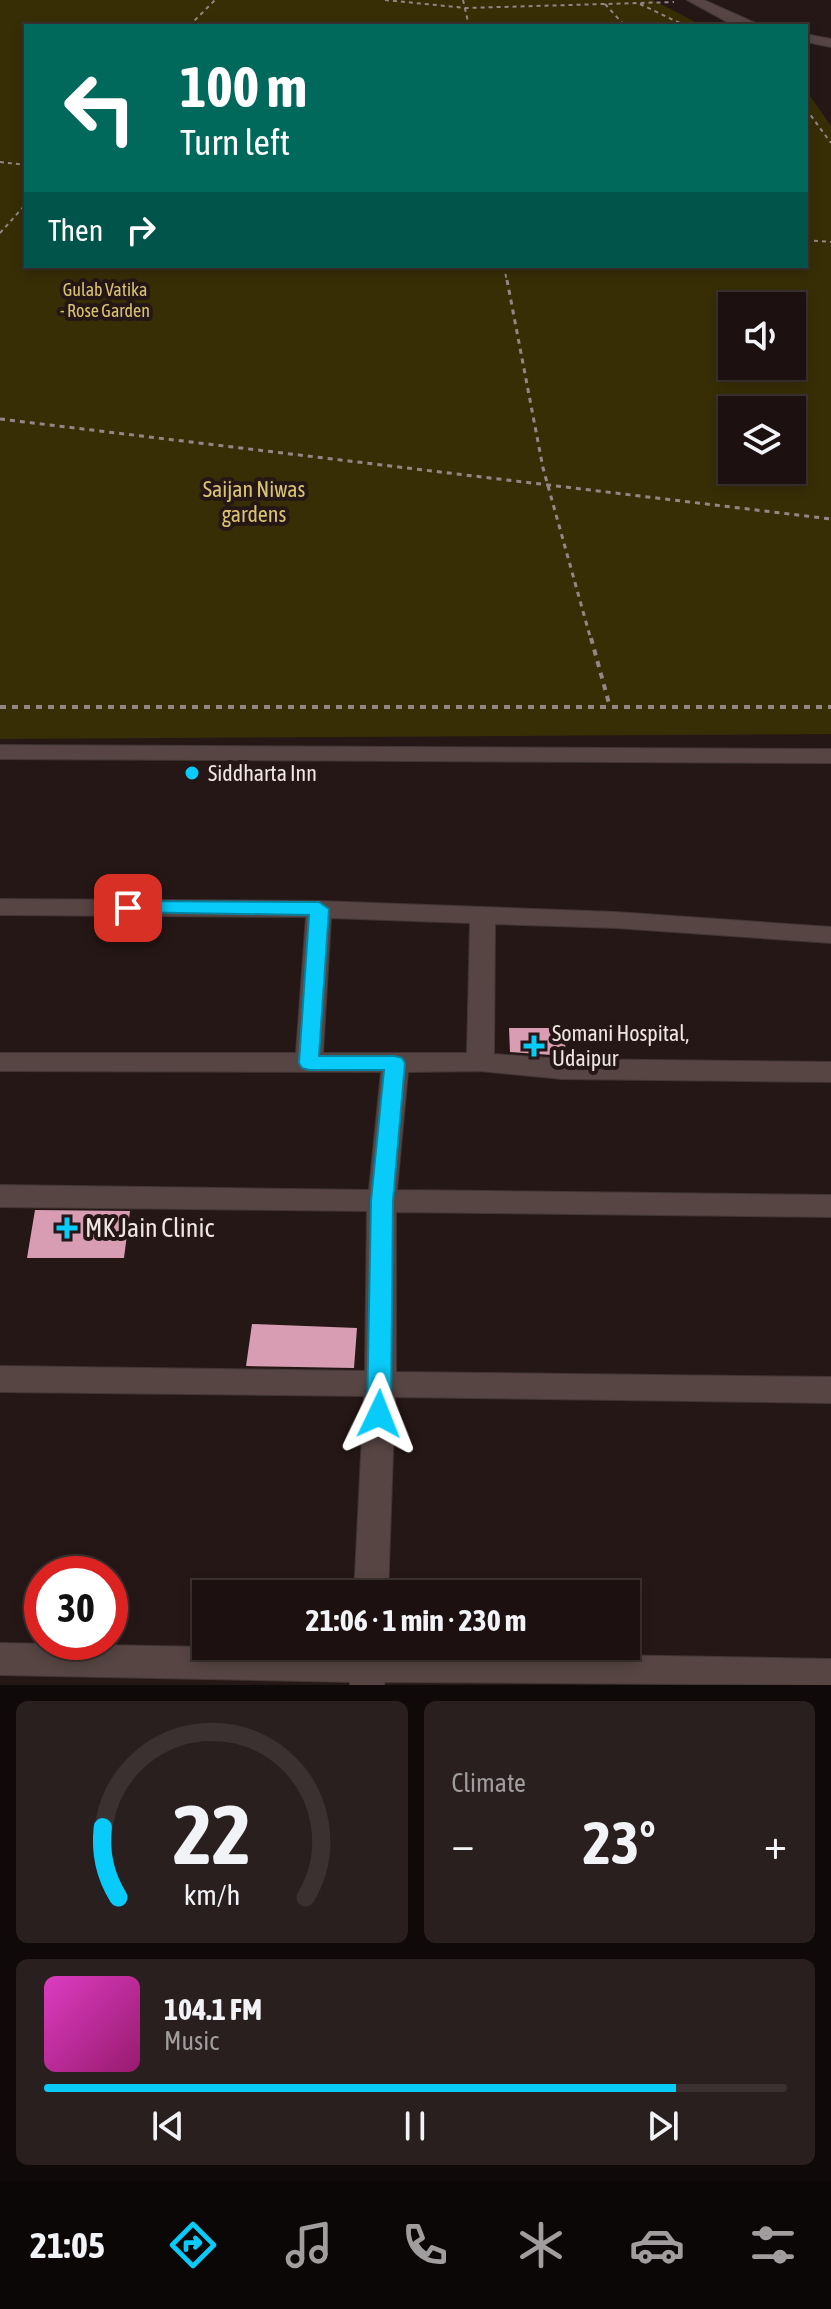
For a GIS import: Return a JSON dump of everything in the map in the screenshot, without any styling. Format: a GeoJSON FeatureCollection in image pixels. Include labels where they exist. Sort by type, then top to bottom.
{"type":"FeatureCollection","features":[{"type":"Feature","properties":{"kind":"street"},"geometry":{"type":"LineString","coordinates":[[695,1],[747,24]]}},
{"type":"Feature","properties":{"kind":"street"},"geometry":{"type":"LineString","coordinates":[[808,38],[831,43]]}},
{"type":"Feature","properties":{"kind":"street"},"geometry":{"type":"LineString","coordinates":[[0,752],[831,756]]}},
{"type":"Feature","properties":{"kind":"street"},"geometry":{"type":"LineString","coordinates":[[0,907],[319,909],[616,920],[831,935]]}},
{"type":"Feature","properties":{"kind":"street"},"geometry":{"type":"LineString","coordinates":[[309,1063],[319,909]]}},
{"type":"Feature","properties":{"kind":"street"},"geometry":{"type":"LineString","coordinates":[[480,1062],[483,917]]}},
{"type":"Feature","properties":{"kind":"street"},"geometry":{"type":"LineString","coordinates":[[0,1062],[480,1062],[562,1069],[831,1072]]}},
{"type":"Feature","properties":{"kind":"street"},"geometry":{"type":"LineString","coordinates":[[372,1580],[380,1384],[382,1201],[395,1063]]}},
{"type":"Feature","properties":{"kind":"street"},"geometry":{"type":"LineString","coordinates":[[0,1196],[831,1206]]}},
{"type":"Feature","properties":{"kind":"street"},"geometry":{"type":"LineString","coordinates":[[0,1379],[831,1390]]}},
{"type":"Feature","properties":{"kind":"street"},"geometry":{"type":"LineString","coordinates":[[0,1659],[831,1675]]}},
{"type":"Feature","properties":{"kind":"path"},"geometry":{"type":"LineString","coordinates":[[191,24],[215,0]]}},
{"type":"Feature","properties":{"kind":"path"},"geometry":{"type":"LineString","coordinates":[[385,0],[466,8],[695,1]]}},
{"type":"Feature","properties":{"kind":"path"},"geometry":{"type":"LineString","coordinates":[[463,0],[469,24]]}},
{"type":"Feature","properties":{"kind":"path"},"geometry":{"type":"LineString","coordinates":[[638,3],[682,24]]}},
{"type":"Feature","properties":{"kind":"path"},"geometry":{"type":"LineString","coordinates":[[605,4],[623,24]]}},
{"type":"Feature","properties":{"kind":"path"},"geometry":{"type":"LineString","coordinates":[[808,112],[831,143]]}},
{"type":"Feature","properties":{"kind":"path"},"geometry":{"type":"LineString","coordinates":[[0,162],[24,165]]}},
{"type":"Feature","properties":{"kind":"path"},"geometry":{"type":"LineString","coordinates":[[0,233],[24,206]]}},
{"type":"Feature","properties":{"kind":"path"},"geometry":{"type":"LineString","coordinates":[[808,240],[831,242]]}},
{"type":"Feature","properties":{"kind":"path"},"geometry":{"type":"LineString","coordinates":[[504,268],[521,366],[548,485],[610,707]]}},
{"type":"Feature","properties":{"kind":"path"},"geometry":{"type":"LineString","coordinates":[[0,419],[831,519]]}},
{"type":"Feature","properties":{"kind":"path"},"geometry":{"type":"LineString","coordinates":[[0,707],[831,707]]}},
{"type":"Feature","properties":{"kind":"green space","name":"Saijan Niwas gardens"},"geometry":{"type":"Polygon","coordinates":[[[0,0],[653,0],[699,24],[24,24],[24,268],[808,268],[808,93],[831,126],[831,734],[0,739],[0,0]]]}},
{"type":"Feature","properties":{"kind":"building"},"geometry":{"type":"Polygon","coordinates":[[[509,1028],[564,1028],[566,1056],[510,1052],[509,1028]]]}},
{"type":"Feature","properties":{"kind":"building"},"geometry":{"type":"Polygon","coordinates":[[[35,1210],[130,1211],[124,1258],[27,1258],[35,1210]]]}},
{"type":"Feature","properties":{"kind":"building"},"geometry":{"type":"Polygon","coordinates":[[[252,1324],[357,1328],[354,1368],[246,1366],[252,1324]]]}},
{"type":"Feature","properties":{"kind":"place","name":"Siddharta Inn"},"geometry":{"type":"Point","coordinates":[192,773]}},
{"type":"Feature","properties":{"kind":"place","name":"Somani Hospital, Udaipur"},"geometry":{"type":"Point","coordinates":[534,1046]}},
{"type":"Feature","properties":{"kind":"place","name":"MK Jain Clinic"},"geometry":{"type":"Point","coordinates":[67,1228]}},
{"type":"Feature","properties":{"kind":"route"},"geometry":{"type":"LineString","coordinates":[[128,908],[319,909],[309,1063],[395,1063],[382,1201],[379,1414]]}},
{"type":"Feature","properties":{"kind":"park label","name":"Gulab Vatika - Rose Garden"},"geometry":{"type":"Point","coordinates":[105,300]}}]}
